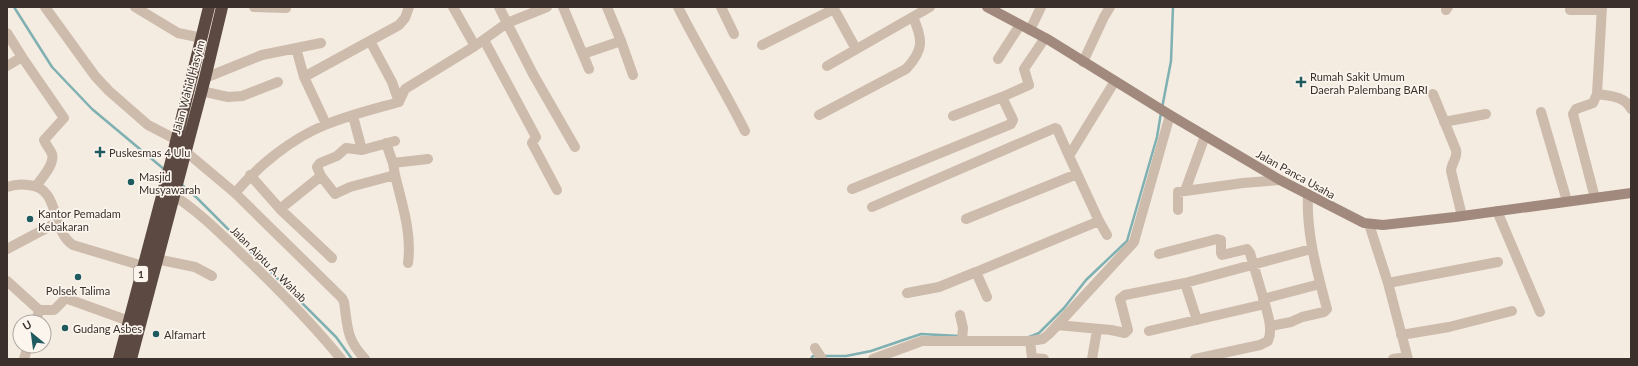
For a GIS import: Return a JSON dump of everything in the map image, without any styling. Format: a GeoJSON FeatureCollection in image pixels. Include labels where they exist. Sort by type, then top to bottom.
{"type":"FeatureCollection","features":[{"type":"Feature","properties":{"kind":"highway","name":"Jalan Wahid Hasyim"},"geometry":{"type":"LineString","coordinates":[[128,359],[156,259],[170,192],[171,162],[209,7]]}},
{"type":"Feature","properties":{"kind":"highway","name":"Jalan Wahid Hasyim"},"geometry":{"type":"LineString","coordinates":[[128,359],[129,321],[143,266],[170,192],[181,170],[222,7]]}},
{"type":"Feature","properties":{"kind":"street"},"geometry":{"type":"LineString","coordinates":[[45,7],[95,76],[109,91],[148,125],[177,140]]}},
{"type":"Feature","properties":{"kind":"street"},"geometry":{"type":"LineString","coordinates":[[135,7],[178,33],[202,38]]}},
{"type":"Feature","properties":{"kind":"street"},"geometry":{"type":"LineString","coordinates":[[254,7],[286,8]]}},
{"type":"Feature","properties":{"kind":"street"},"geometry":{"type":"LineString","coordinates":[[304,77],[399,26],[405,18],[409,7]]}},
{"type":"Feature","properties":{"kind":"street"},"geometry":{"type":"LineString","coordinates":[[453,7],[475,46]]}},
{"type":"Feature","properties":{"kind":"street"},"geometry":{"type":"LineString","coordinates":[[499,7],[533,74],[576,147]]}},
{"type":"Feature","properties":{"kind":"street"},"geometry":{"type":"LineString","coordinates":[[235,193],[250,175],[285,148],[306,135],[326,124],[399,102],[405,89],[475,46],[507,23],[547,7]]}},
{"type":"Feature","properties":{"kind":"street"},"geometry":{"type":"LineString","coordinates":[[563,7],[589,69]]}},
{"type":"Feature","properties":{"kind":"street"},"geometry":{"type":"LineString","coordinates":[[607,7],[633,75]]}},
{"type":"Feature","properties":{"kind":"street"},"geometry":{"type":"LineString","coordinates":[[678,7],[693,38],[730,100],[745,131]]}},
{"type":"Feature","properties":{"kind":"street"},"geometry":{"type":"LineString","coordinates":[[721,7],[734,34]]}},
{"type":"Feature","properties":{"kind":"street"},"geometry":{"type":"LineString","coordinates":[[827,66],[930,7]]}},
{"type":"Feature","properties":{"kind":"street","name":"Jalan Panca Usaha"},"geometry":{"type":"LineString","coordinates":[[987,7],[1045,38],[1155,106],[1280,180],[1358,221],[1369,224],[1383,225],[1631,193]]}},
{"type":"Feature","properties":{"kind":"street"},"geometry":{"type":"LineString","coordinates":[[1030,30],[1041,7]]}},
{"type":"Feature","properties":{"kind":"street"},"geometry":{"type":"LineString","coordinates":[[1083,62],[1110,7]]}},
{"type":"Feature","properties":{"kind":"street"},"geometry":{"type":"LineString","coordinates":[[762,46],[833,8],[856,50]]}},
{"type":"Feature","properties":{"kind":"street"},"geometry":{"type":"LineString","coordinates":[[1570,10],[1602,9],[1597,94],[1593,103],[1576,110],[1573,114],[1595,198]]}},
{"type":"Feature","properties":{"kind":"street"},"geometry":{"type":"LineString","coordinates":[[819,115],[906,69],[915,60],[920,51],[920,41],[919,32],[913,17]]}},
{"type":"Feature","properties":{"kind":"street"},"geometry":{"type":"LineString","coordinates":[[998,59],[1020,25]]}},
{"type":"Feature","properties":{"kind":"street"},"geometry":{"type":"LineString","coordinates":[[7,33],[64,118],[44,140],[46,146],[52,152],[53,158],[50,167],[36,186]]}},
{"type":"Feature","properties":{"kind":"street"},"geometry":{"type":"LineString","coordinates":[[953,116],[1029,85],[1024,68],[1045,38]]}},
{"type":"Feature","properties":{"kind":"street"},"geometry":{"type":"LineString","coordinates":[[484,40],[536,137],[532,143],[557,190]]}},
{"type":"Feature","properties":{"kind":"street"},"geometry":{"type":"LineString","coordinates":[[370,41],[392,82],[399,102]]}},
{"type":"Feature","properties":{"kind":"street"},"geometry":{"type":"LineString","coordinates":[[583,54],[621,41]]}},
{"type":"Feature","properties":{"kind":"street"},"geometry":{"type":"LineString","coordinates":[[205,78],[262,55],[321,42]]}},
{"type":"Feature","properties":{"kind":"street"},"geometry":{"type":"LineString","coordinates":[[296,48],[304,77],[326,124]]}},
{"type":"Feature","properties":{"kind":"street"},"geometry":{"type":"LineString","coordinates":[[7,66],[22,57]]}},
{"type":"Feature","properties":{"kind":"street"},"geometry":{"type":"LineString","coordinates":[[1069,156],[1115,81]]}},
{"type":"Feature","properties":{"kind":"street"},"geometry":{"type":"LineString","coordinates":[[201,91],[228,97],[242,96],[278,82]]}},
{"type":"Feature","properties":{"kind":"street"},"geometry":{"type":"LineString","coordinates":[[1433,94],[1456,150],[1456,156],[1450,172],[1462,216]]}},
{"type":"Feature","properties":{"kind":"street"},"geometry":{"type":"LineString","coordinates":[[1597,94],[1621,99],[1629,105],[1631,109]]}},
{"type":"Feature","properties":{"kind":"street"},"geometry":{"type":"LineString","coordinates":[[852,189],[1011,124],[1013,120],[1002,97]]}},
{"type":"Feature","properties":{"kind":"street"},"geometry":{"type":"LineString","coordinates":[[1541,112],[1567,201]]}},
{"type":"Feature","properties":{"kind":"street"},"geometry":{"type":"LineString","coordinates":[[873,359],[922,341],[962,335],[1030,342],[1043,339],[1134,242],[1169,114]]}},
{"type":"Feature","properties":{"kind":"street"},"geometry":{"type":"LineString","coordinates":[[1444,122],[1486,114]]}},
{"type":"Feature","properties":{"kind":"street"},"geometry":{"type":"LineString","coordinates":[[353,116],[362,150]]}},
{"type":"Feature","properties":{"kind":"street"},"geometry":{"type":"LineString","coordinates":[[872,207],[1055,128],[1058,129],[1077,174],[1107,235]]}},
{"type":"Feature","properties":{"kind":"street"},"geometry":{"type":"LineString","coordinates":[[1185,191],[1205,136]]}},
{"type":"Feature","properties":{"kind":"street"},"geometry":{"type":"LineString","coordinates":[[396,175],[350,187],[334,194],[321,176],[317,167],[320,163],[337,156],[346,148],[362,150],[391,142],[393,163],[396,175],[408,232],[410,249],[408,263]]}},
{"type":"Feature","properties":{"kind":"street"},"geometry":{"type":"LineString","coordinates":[[185,151],[235,193],[342,298],[344,302],[349,337],[365,359]]}},
{"type":"Feature","properties":{"kind":"street"},"geometry":{"type":"LineString","coordinates":[[393,163],[428,159]]}},
{"type":"Feature","properties":{"kind":"street"},"geometry":{"type":"LineString","coordinates":[[966,219],[1077,174]]}},
{"type":"Feature","properties":{"kind":"street"},"geometry":{"type":"LineString","coordinates":[[250,175],[280,209],[332,258]]}},
{"type":"Feature","properties":{"kind":"street"},"geometry":{"type":"LineString","coordinates":[[280,209],[321,176]]}},
{"type":"Feature","properties":{"kind":"street"},"geometry":{"type":"LineString","coordinates":[[1178,210],[1177,193],[1243,182],[1280,180]]}},
{"type":"Feature","properties":{"kind":"street"},"geometry":{"type":"LineString","coordinates":[[9,185],[25,184],[36,186],[46,191],[64,238],[73,245],[143,266]]}},
{"type":"Feature","properties":{"kind":"street","name":"Jalan Aiptu A. Wahab"},"geometry":{"type":"LineString","coordinates":[[170,192],[191,206],[211,223],[288,298],[318,330],[341,359]]}},
{"type":"Feature","properties":{"kind":"street"},"geometry":{"type":"LineString","coordinates":[[1270,326],[1291,322],[1302,316],[1326,311],[1327,309],[1311,249],[1308,220],[1308,194]]}},
{"type":"Feature","properties":{"kind":"street"},"geometry":{"type":"LineString","coordinates":[[1497,211],[1540,312]]}},
{"type":"Feature","properties":{"kind":"street"},"geometry":{"type":"LineString","coordinates":[[907,294],[939,287],[1099,221]]}},
{"type":"Feature","properties":{"kind":"street"},"geometry":{"type":"LineString","coordinates":[[7,249],[58,222]]}},
{"type":"Feature","properties":{"kind":"street"},"geometry":{"type":"LineString","coordinates":[[1369,224],[1388,283],[1407,358],[1393,359]]}},
{"type":"Feature","properties":{"kind":"street"},"geometry":{"type":"LineString","coordinates":[[1159,254],[1219,240],[1221,240],[1222,254],[1245,249],[1250,253],[1264,301],[1270,326],[1270,335],[1265,343],[1195,359]]}},
{"type":"Feature","properties":{"kind":"street"},"geometry":{"type":"LineString","coordinates":[[1057,325],[1097,330],[1112,330],[1122,333],[1127,332],[1128,330],[1120,299],[1125,295],[1185,283],[1311,249]]}},
{"type":"Feature","properties":{"kind":"street"},"geometry":{"type":"LineString","coordinates":[[156,259],[195,267],[212,276]]}},
{"type":"Feature","properties":{"kind":"street"},"geometry":{"type":"LineString","coordinates":[[1388,283],[1498,262]]}},
{"type":"Feature","properties":{"kind":"street"},"geometry":{"type":"LineString","coordinates":[[976,272],[987,297]]}},
{"type":"Feature","properties":{"kind":"street"},"geometry":{"type":"LineString","coordinates":[[7,281],[39,310],[54,310],[64,300],[68,299],[129,321]]}},
{"type":"Feature","properties":{"kind":"street"},"geometry":{"type":"LineString","coordinates":[[1185,283],[1197,320]]}},
{"type":"Feature","properties":{"kind":"street"},"geometry":{"type":"LineString","coordinates":[[1149,331],[1197,320],[1320,284]]}},
{"type":"Feature","properties":{"kind":"street"},"geometry":{"type":"LineString","coordinates":[[38,314],[39,310]]}},
{"type":"Feature","properties":{"kind":"street"},"geometry":{"type":"LineString","coordinates":[[1401,335],[1449,326],[1512,311]]}},
{"type":"Feature","properties":{"kind":"street"},"geometry":{"type":"LineString","coordinates":[[960,314],[962,335]]}},
{"type":"Feature","properties":{"kind":"street"},"geometry":{"type":"LineString","coordinates":[[1092,359],[1097,330]]}},
{"type":"Feature","properties":{"kind":"street"},"geometry":{"type":"LineString","coordinates":[[1030,342],[1032,358],[1044,359]]}},
{"type":"Feature","properties":{"kind":"waterway"},"geometry":{"type":"LineString","coordinates":[[14,7],[52,67],[92,109],[165,170]]}},
{"type":"Feature","properties":{"kind":"waterway"},"geometry":{"type":"LineString","coordinates":[[1162,108],[1171,61],[1173,7]]}},
{"type":"Feature","properties":{"kind":"waterway"},"geometry":{"type":"LineString","coordinates":[[1029,337],[1039,333],[1064,308],[1086,280],[1127,241],[1157,137],[1161,113]]}},
{"type":"Feature","properties":{"kind":"waterway"},"geometry":{"type":"LineString","coordinates":[[181,184],[197,198],[336,337],[352,359]]}},
{"type":"Feature","properties":{"kind":"waterway"},"geometry":{"type":"LineString","coordinates":[[823,356],[846,356],[871,351],[921,334],[960,336]]}},
{"type":"Feature","properties":{"kind":"waterway"},"geometry":{"type":"LineString","coordinates":[[811,359],[813,356],[816,356]]}},
{"type":"Feature","properties":{"kind":"place","name":"Rumah Sakit Umum Daerah Palembang BARI"},"geometry":{"type":"Point","coordinates":[1301,82]}},
{"type":"Feature","properties":{"kind":"place","name":"Puskesmas 4 Ulu"},"geometry":{"type":"Point","coordinates":[100,152]}},
{"type":"Feature","properties":{"kind":"place","name":"Masjid Musyawarah"},"geometry":{"type":"Point","coordinates":[131,182]}},
{"type":"Feature","properties":{"kind":"place","name":"Kantor Pemadam Kebakaran"},"geometry":{"type":"Point","coordinates":[30,219]}},
{"type":"Feature","properties":{"kind":"place","name":"Polsek Talima"},"geometry":{"type":"Point","coordinates":[78,277]}},
{"type":"Feature","properties":{"kind":"place","name":"Gudang Asbes"},"geometry":{"type":"Point","coordinates":[65,328]}},
{"type":"Feature","properties":{"kind":"place","name":"Alfamart"},"geometry":{"type":"Point","coordinates":[156,334]}}]}
